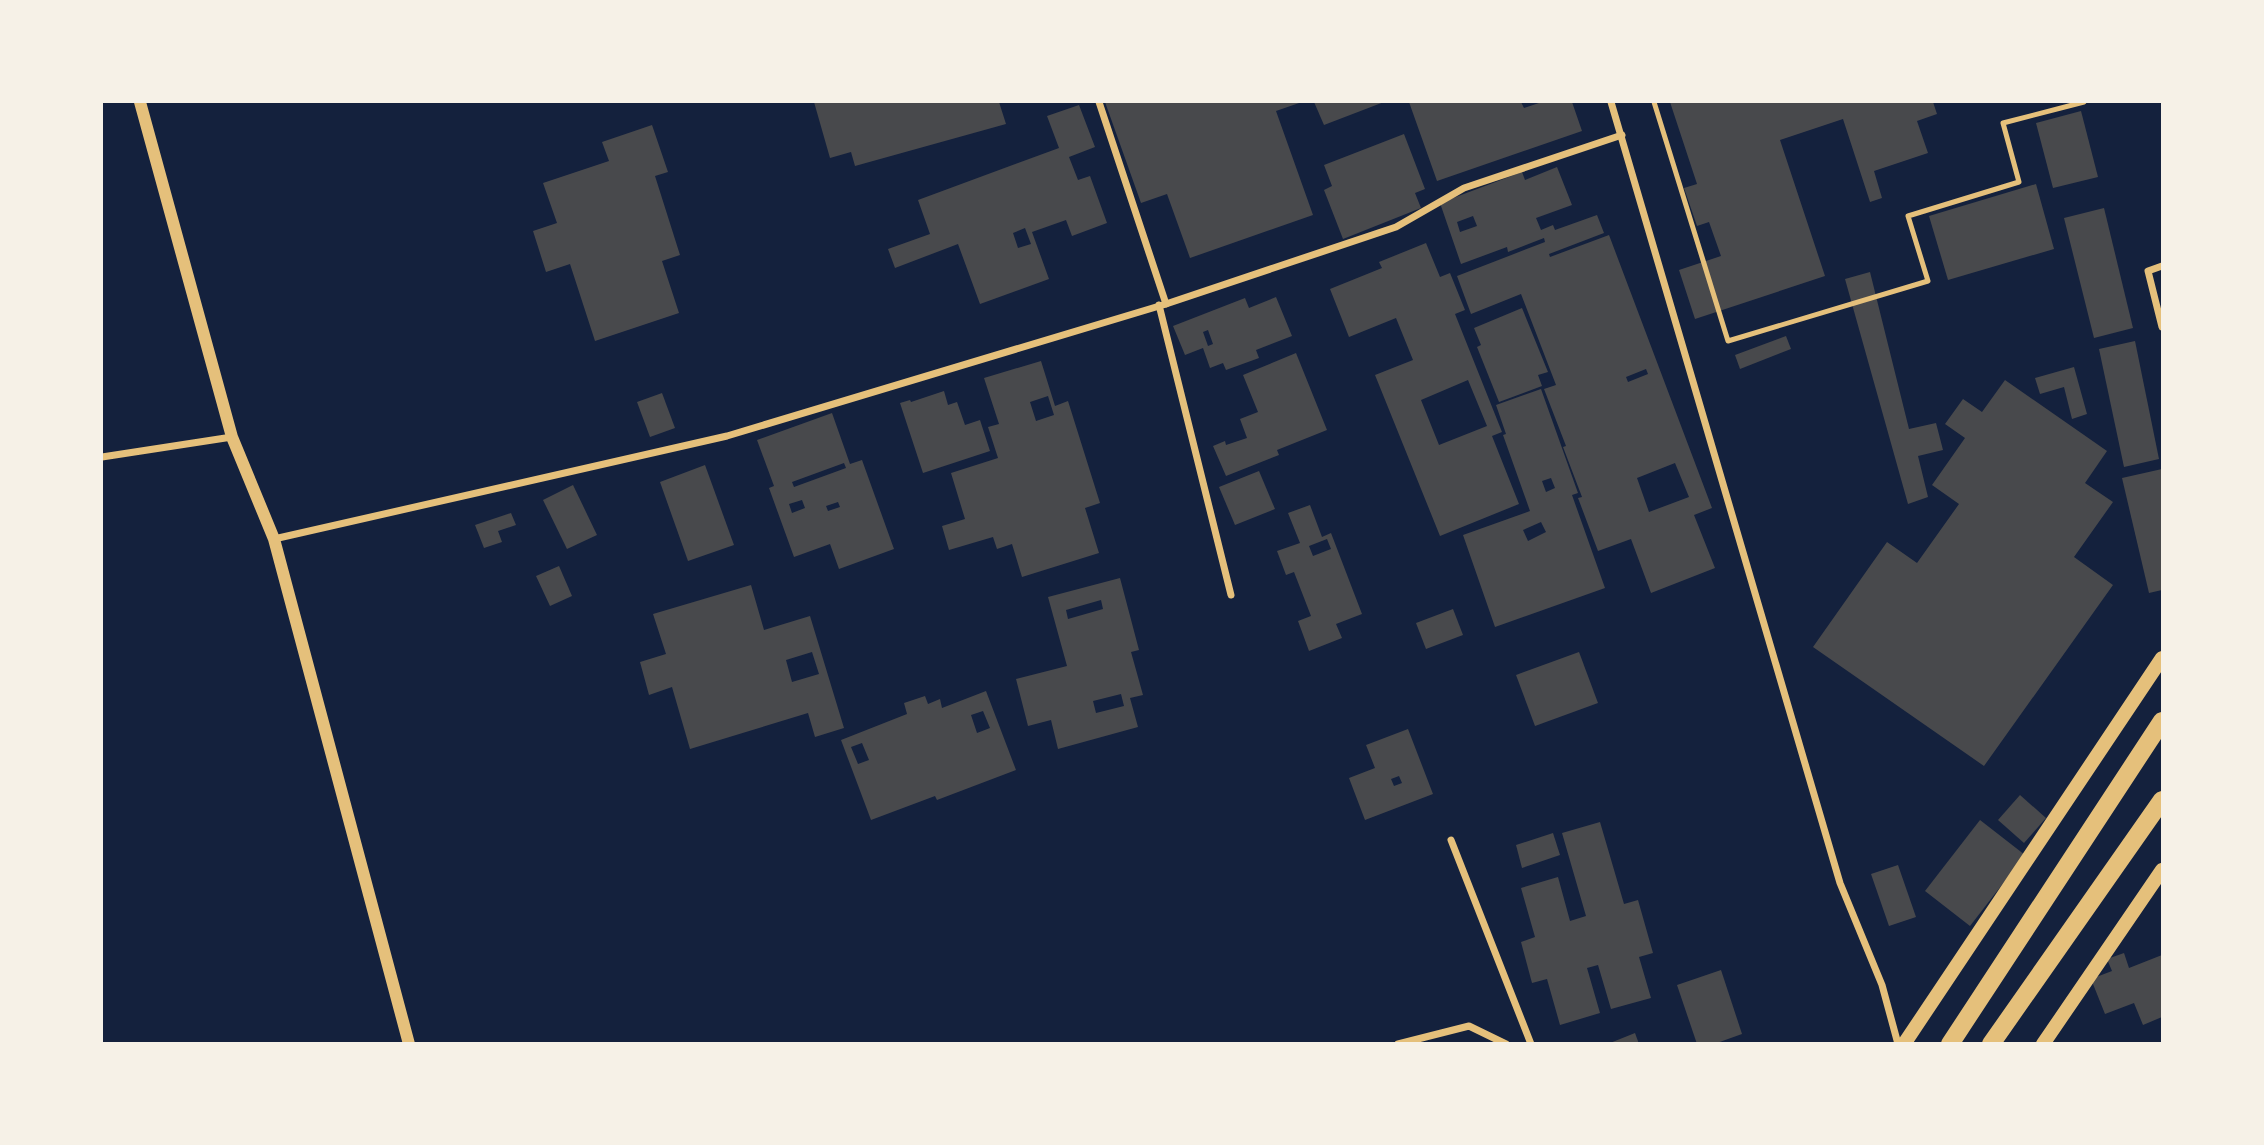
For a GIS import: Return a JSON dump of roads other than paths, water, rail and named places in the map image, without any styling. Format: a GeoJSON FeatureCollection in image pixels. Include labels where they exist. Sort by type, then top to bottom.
{"type":"FeatureCollection","features":[{"type":"Feature","properties":{"kind":"main road"},"geometry":{"type":"LineString","coordinates":[[1904,1044],[2162,658]]}},
{"type":"Feature","properties":{"kind":"main road"},"geometry":{"type":"LineString","coordinates":[[1950,1044],[2162,721]]}},
{"type":"Feature","properties":{"kind":"main road"},"geometry":{"type":"LineString","coordinates":[[1991,1044],[2162,800]]}},
{"type":"Feature","properties":{"kind":"main road"},"geometry":{"type":"LineString","coordinates":[[2043,1044],[2162,870]]}},
{"type":"Feature","properties":{"kind":"street"},"geometry":{"type":"LineString","coordinates":[[140,102],[232,437],[274,539],[409,1044]]}},
{"type":"Feature","properties":{"kind":"street"},"geometry":{"type":"LineString","coordinates":[[1099,102],[1163,305],[1231,595]]}},
{"type":"Feature","properties":{"kind":"street"},"geometry":{"type":"LineString","coordinates":[[1611,102],[1840,883],[1882,985],[1898,1044]]}},
{"type":"Feature","properties":{"kind":"street"},"geometry":{"type":"LineString","coordinates":[[274,539],[727,436],[1163,305],[1396,227],[1464,188],[1622,135]]}},
{"type":"Feature","properties":{"kind":"street"},"geometry":{"type":"LineString","coordinates":[[2162,266],[2148,271],[2162,327]]}},
{"type":"Feature","properties":{"kind":"street"},"geometry":{"type":"LineString","coordinates":[[102,457],[232,437]]}},
{"type":"Feature","properties":{"kind":"street"},"geometry":{"type":"LineString","coordinates":[[1451,840],[1531,1044]]}},
{"type":"Feature","properties":{"kind":"street"},"geometry":{"type":"LineString","coordinates":[[1398,1044],[1469,1027],[1506,1044]]}},
{"type":"Feature","properties":{"kind":"lane"},"geometry":{"type":"LineString","coordinates":[[1654,102],[1728,341],[1928,281],[1908,216],[2019,182],[2003,123],[2084,102]]}}]}
